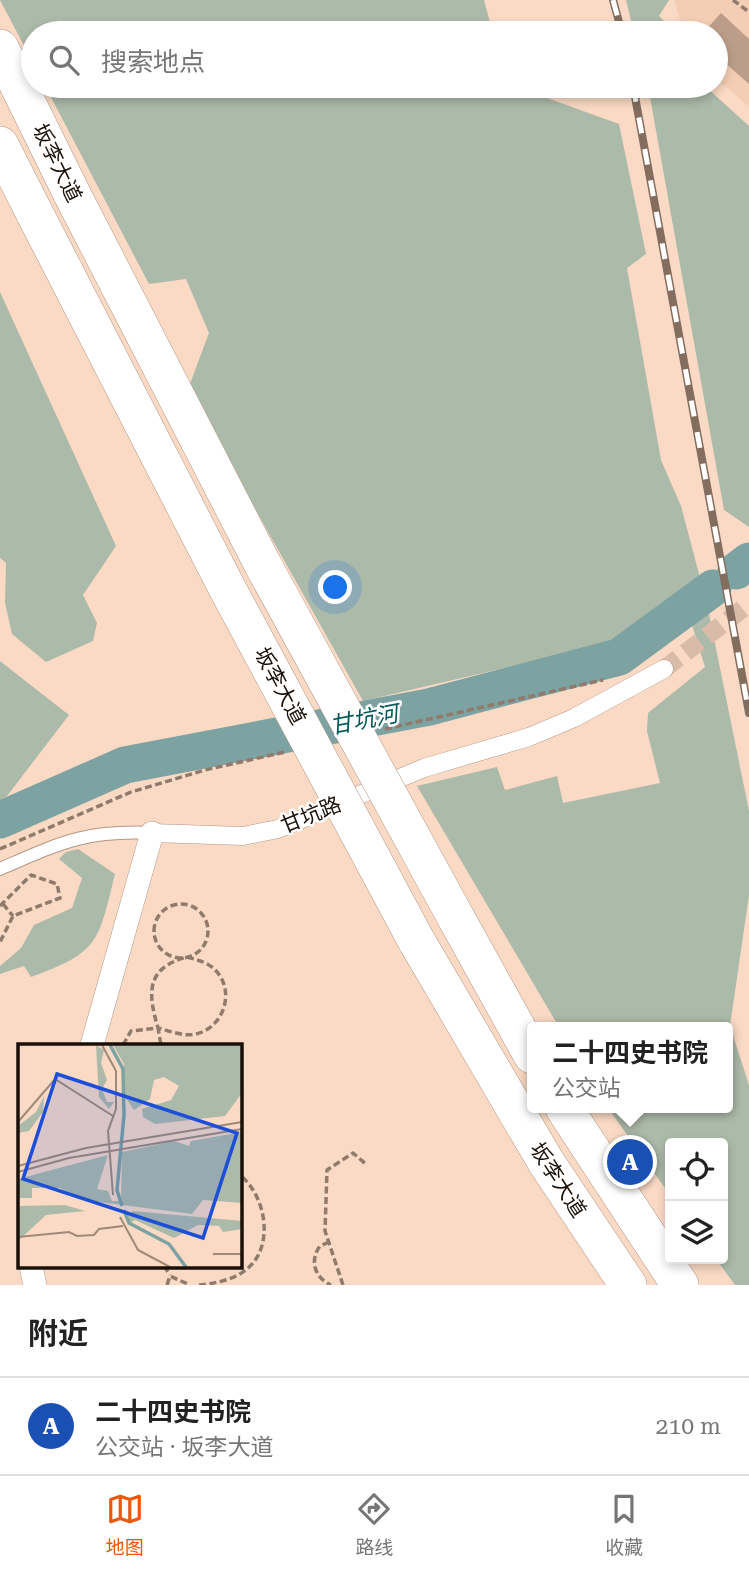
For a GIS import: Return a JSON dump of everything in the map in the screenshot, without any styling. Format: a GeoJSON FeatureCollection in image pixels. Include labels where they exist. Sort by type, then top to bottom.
{"type":"FeatureCollection","features":[{"type":"Feature","properties":{"kind":"main road","name":"坂李大道"},"geometry":{"type":"LineString","coordinates":[[0,48],[21,91]]}},
{"type":"Feature","properties":{"kind":"main road","name":"坂李大道"},"geometry":{"type":"LineString","coordinates":[[25,98],[263,565],[527,1046]]}},
{"type":"Feature","properties":{"kind":"main road","name":"坂李大道"},"geometry":{"type":"LineString","coordinates":[[0,145],[226,586],[416,940],[533,1140],[628,1285]]}},
{"type":"Feature","properties":{"kind":"main road","name":"坂李大道"},"geometry":{"type":"LineString","coordinates":[[567,1113],[680,1285]]}},
{"type":"Feature","properties":{"kind":"street","name":"甘坑路"},"geometry":{"type":"LineString","coordinates":[[152,833],[243,836],[278,829],[424,768],[552,728],[664,669]]}},
{"type":"Feature","properties":{"kind":"street"},"geometry":{"type":"LineString","coordinates":[[92,1044],[152,833]]}},
{"type":"Feature","properties":{"kind":"lane"},"geometry":{"type":"LineString","coordinates":[[0,869],[83,835],[100,832],[152,833]]}},
{"type":"Feature","properties":{"kind":"path"},"geometry":{"type":"LineString","coordinates":[[733,0],[749,12]]}},
{"type":"Feature","properties":{"kind":"path"},"geometry":{"type":"LineString","coordinates":[[0,942],[13,916],[60,898],[57,884],[31,875],[2,905],[13,916]]}},
{"type":"Feature","properties":{"kind":"path"},"geometry":{"type":"LineString","coordinates":[[124,1044],[131,1031],[158,1028],[195,1034],[216,1022],[223,1012],[225,988],[221,977],[202,961],[187,957],[169,955],[156,943],[154,934],[158,916],[172,905],[190,905],[197,909],[207,924],[206,941],[201,948],[187,957],[165,966],[151,987],[150,1001],[158,1028],[161,1044]]}},
{"type":"Feature","properties":{"kind":"path"},"geometry":{"type":"LineString","coordinates":[[341,1285],[325,1231],[327,1170],[353,1153],[367,1165]]}},
{"type":"Feature","properties":{"kind":"path"},"geometry":{"type":"LineString","coordinates":[[200,1285],[236,1277],[249,1268],[260,1249],[265,1228],[261,1204],[242,1177]]}},
{"type":"Feature","properties":{"kind":"path"},"geometry":{"type":"LineString","coordinates":[[328,1242],[320,1245],[314,1260],[317,1275],[331,1285]]}},
{"type":"Feature","properties":{"kind":"path"},"geometry":{"type":"LineString","coordinates":[[165,1268],[178,1285]]}},
{"type":"Feature","properties":{"kind":"path"},"geometry":{"type":"LineString","coordinates":[[167,1285],[170,1276]]}},
{"type":"Feature","properties":{"kind":"path"},"geometry":{"type":"LineString","coordinates":[[170,1276],[190,1285]]}},
{"type":"Feature","properties":{"kind":"shaded area"},"geometry":{"type":"Polygon","coordinates":[[[674,0],[749,0],[749,107],[728,89],[728,21],[680,21],[674,0]]]}},
{"type":"Feature","properties":{"kind":"green space"},"geometry":{"type":"Polygon","coordinates":[[[0,0],[484,0],[490,21],[21,21],[21,40],[0,0]]]}},
{"type":"Feature","properties":{"kind":"green space"},"geometry":{"type":"Polygon","coordinates":[[[626,0],[669,0],[659,16],[664,21],[631,21],[626,0]]]}},
{"type":"Feature","properties":{"kind":"green space"},"geometry":{"type":"Polygon","coordinates":[[[51,98],[547,98],[619,124],[646,254],[627,268],[661,460],[681,506],[707,604],[749,811],[749,895],[731,1022],[556,1022],[417,786],[497,767],[505,790],[557,776],[563,803],[660,783],[647,731],[648,713],[705,667],[684,599],[630,639],[363,701],[188,389],[209,333],[186,279],[149,284],[51,98]]]}},
{"type":"Feature","properties":{"kind":"green space"},"geometry":{"type":"Polygon","coordinates":[[[650,98],[718,98],[749,126],[749,527],[724,510],[650,98]]]}},
{"type":"Feature","properties":{"kind":"green space"},"geometry":{"type":"Polygon","coordinates":[[[0,292],[116,546],[83,595],[97,623],[93,641],[46,662],[12,634],[5,603],[6,563],[0,558],[0,292]]]}},
{"type":"Feature","properties":{"kind":"green space"},"geometry":{"type":"Polygon","coordinates":[[[0,661],[69,715],[7,796],[0,800],[0,661]]]}},
{"type":"Feature","properties":{"kind":"green space"},"geometry":{"type":"Polygon","coordinates":[[[78,849],[115,874],[99,930],[92,942],[71,960],[31,977],[24,966],[0,974],[0,966],[21,948],[34,925],[72,908],[82,878],[59,859],[66,852],[78,849]]]}},
{"type":"Feature","properties":{"kind":"green space"},"geometry":{"type":"Polygon","coordinates":[[[733,1035],[749,1085],[749,1285],[735,1285],[720,1264],[728,1264],[728,1138],[665,1138],[665,1188],[612,1113],[733,1113],[733,1035]]]}},
{"type":"Feature","properties":{"kind":"building"},"geometry":{"type":"Polygon","coordinates":[[[721,13],[749,39],[749,84],[728,66],[728,21],[714,21],[721,13]]]}},
{"type":"Feature","properties":{"kind":"waterway","name":"甘坑河"},"geometry":{"type":"LineString","coordinates":[[736,571],[749,561]]}},
{"type":"Feature","properties":{"kind":"waterway","name":"甘坑河"},"geometry":{"type":"LineString","coordinates":[[0,820],[125,765],[429,707],[619,657],[713,588]]}},
{"type":"Feature","properties":{"kind":"tunnel"},"geometry":{"type":"LineString","coordinates":[[664,669],[749,604]]}},
{"type":"Feature","properties":{"kind":"railway"},"geometry":{"type":"LineString","coordinates":[[613,0],[619,21]]}},
{"type":"Feature","properties":{"kind":"railway"},"geometry":{"type":"LineString","coordinates":[[635,98],[749,713]]}},
{"type":"Feature","properties":{"kind":"place","name":"二十四史书院"},"geometry":{"type":"Point","coordinates":[630,1162]}}]}
